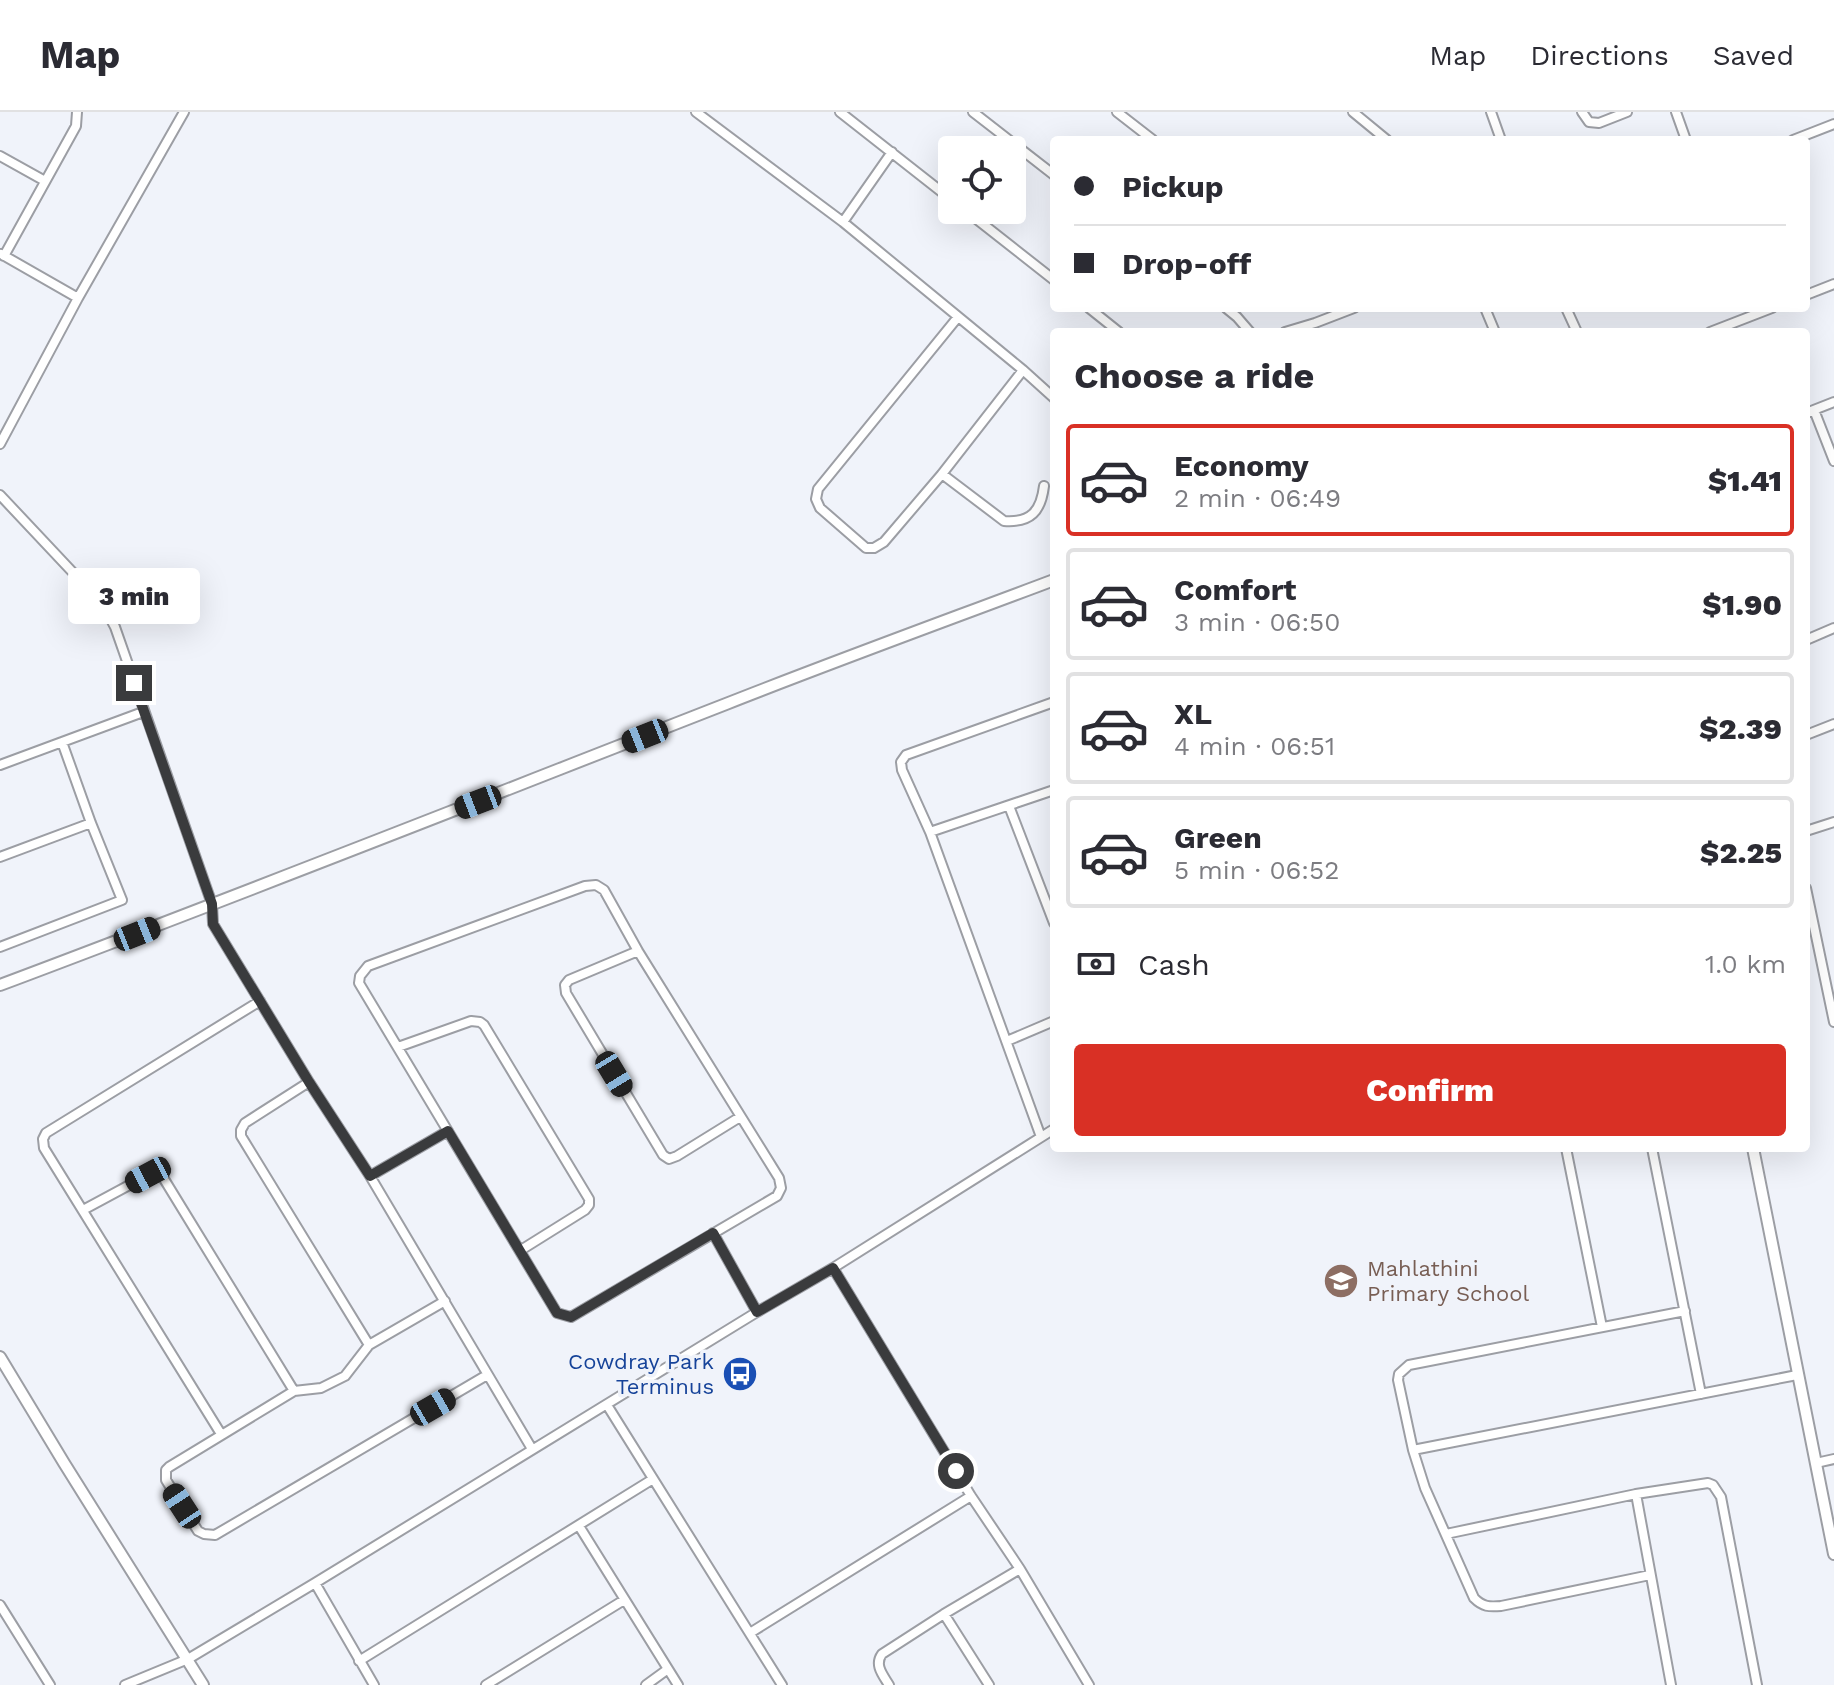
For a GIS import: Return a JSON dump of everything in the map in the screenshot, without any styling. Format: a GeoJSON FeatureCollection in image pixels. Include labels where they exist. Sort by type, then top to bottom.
{"type":"FeatureCollection","features":[{"type":"Feature","properties":{"kind":"street"},"geometry":{"type":"LineString","coordinates":[[77,112],[76,126],[2,255],[78,298]]}},
{"type":"Feature","properties":{"kind":"street"},"geometry":{"type":"LineString","coordinates":[[0,444],[78,298],[184,112]]}},
{"type":"Feature","properties":{"kind":"street"},"geometry":{"type":"LineString","coordinates":[[696,112],[843,222],[1050,394]]}},
{"type":"Feature","properties":{"kind":"street"},"geometry":{"type":"LineString","coordinates":[[973,112],[1050,172]]}},
{"type":"Feature","properties":{"kind":"street"},"geometry":{"type":"LineString","coordinates":[[1117,112],[1148,136]]}},
{"type":"Feature","properties":{"kind":"street"},"geometry":{"type":"LineString","coordinates":[[1353,112],[1382,136]]}},
{"type":"Feature","properties":{"kind":"street"},"geometry":{"type":"LineString","coordinates":[[1491,112],[1500,136]]}},
{"type":"Feature","properties":{"kind":"street"},"geometry":{"type":"LineString","coordinates":[[1582,112],[1589,122],[1599,123],[1627,112]]}},
{"type":"Feature","properties":{"kind":"street"},"geometry":{"type":"LineString","coordinates":[[1676,112],[1685,136]]}},
{"type":"Feature","properties":{"kind":"street"},"geometry":{"type":"LineString","coordinates":[[843,113],[938,189]]}},
{"type":"Feature","properties":{"kind":"street"},"geometry":{"type":"LineString","coordinates":[[1803,136],[1834,124]]}},
{"type":"Feature","properties":{"kind":"street"},"geometry":{"type":"LineString","coordinates":[[843,222],[892,152]]}},
{"type":"Feature","properties":{"kind":"street"},"geometry":{"type":"LineString","coordinates":[[0,156],[45,181]]}},
{"type":"Feature","properties":{"kind":"street"},"geometry":{"type":"LineString","coordinates":[[983,224],[1050,277]]}},
{"type":"Feature","properties":{"kind":"street"},"geometry":{"type":"LineString","coordinates":[[1810,293],[1834,284]]}},
{"type":"Feature","properties":{"kind":"street"},"geometry":{"type":"LineString","coordinates":[[1094,312],[1114,328]]}},
{"type":"Feature","properties":{"kind":"street"},"geometry":{"type":"LineString","coordinates":[[1231,312],[1247,328]]}},
{"type":"Feature","properties":{"kind":"street"},"geometry":{"type":"LineString","coordinates":[[1317,328],[1347,312]]}},
{"type":"Feature","properties":{"kind":"street"},"geometry":{"type":"LineString","coordinates":[[1720,328],[1762,312]]}},
{"type":"Feature","properties":{"kind":"street"},"geometry":{"type":"LineString","coordinates":[[958,317],[818,489],[816,499],[820,508],[866,548],[874,548],[884,542],[1023,370]]}},
{"type":"Feature","properties":{"kind":"street"},"geometry":{"type":"LineString","coordinates":[[1834,402],[1810,411],[1834,461]]}},
{"type":"Feature","properties":{"kind":"street"},"geometry":{"type":"LineString","coordinates":[[942,474],[1004,521],[1015,522],[1037,512],[1043,500],[1044,486]]}},
{"type":"Feature","properties":{"kind":"street"},"geometry":{"type":"LineString","coordinates":[[0,495],[95,596],[108,614],[212,904],[213,924],[370,1176],[532,1449]]}},
{"type":"Feature","properties":{"kind":"street"},"geometry":{"type":"LineString","coordinates":[[0,985],[1050,582]]}},
{"type":"Feature","properties":{"kind":"street"},"geometry":{"type":"LineString","coordinates":[[1810,638],[1834,628]]}},
{"type":"Feature","properties":{"kind":"street"},"geometry":{"type":"LineString","coordinates":[[1041,1137],[930,832],[901,762],[906,755],[1050,703]]}},
{"type":"Feature","properties":{"kind":"street"},"geometry":{"type":"LineString","coordinates":[[0,765],[143,712]]}},
{"type":"Feature","properties":{"kind":"street"},"geometry":{"type":"LineString","coordinates":[[1810,733],[1834,724]]}},
{"type":"Feature","properties":{"kind":"street"},"geometry":{"type":"LineString","coordinates":[[0,947],[122,900],[62,742]]}},
{"type":"Feature","properties":{"kind":"street"},"geometry":{"type":"LineString","coordinates":[[930,832],[1050,791]]}},
{"type":"Feature","properties":{"kind":"street"},"geometry":{"type":"LineString","coordinates":[[1009,806],[1050,913]]}},
{"type":"Feature","properties":{"kind":"street"},"geometry":{"type":"LineString","coordinates":[[1810,830],[1834,822]]}},
{"type":"Feature","properties":{"kind":"street"},"geometry":{"type":"LineString","coordinates":[[0,857],[91,823]]}},
{"type":"Feature","properties":{"kind":"street"},"geometry":{"type":"LineString","coordinates":[[596,885],[604,890],[638,951],[779,1178],[781,1188],[777,1196],[571,1317],[557,1313],[359,983],[360,976],[368,966],[585,886],[596,885]]}},
{"type":"Feature","properties":{"kind":"street"},"geometry":{"type":"LineString","coordinates":[[1810,903],[1830,979],[1834,1022]]}},
{"type":"Feature","properties":{"kind":"street"},"geometry":{"type":"LineString","coordinates":[[638,951],[569,980],[565,985],[566,993],[663,1155],[669,1159],[677,1156],[740,1117]]}},
{"type":"Feature","properties":{"kind":"street"},"geometry":{"type":"LineString","coordinates":[[221,1434],[44,1148],[43,1139],[46,1133],[260,1001]]}},
{"type":"Feature","properties":{"kind":"street"},"geometry":{"type":"LineString","coordinates":[[398,1047],[471,1021],[484,1025],[589,1199],[585,1210],[521,1250]]}},
{"type":"Feature","properties":{"kind":"street"},"geometry":{"type":"LineString","coordinates":[[1007,1041],[1050,1023]]}},
{"type":"Feature","properties":{"kind":"street"},"geometry":{"type":"LineString","coordinates":[[309,1082],[245,1123],[241,1136],[369,1345]]}},
{"type":"Feature","properties":{"kind":"street"},"geometry":{"type":"LineString","coordinates":[[370,1176],[448,1131]]}},
{"type":"Feature","properties":{"kind":"street"},"geometry":{"type":"LineString","coordinates":[[127,1684],[188,1659],[315,1583],[833,1268],[1050,1131]]}},
{"type":"Feature","properties":{"kind":"street"},"geometry":{"type":"LineString","coordinates":[[1567,1152],[1602,1327]]}},
{"type":"Feature","properties":{"kind":"street"},"geometry":{"type":"LineString","coordinates":[[1653,1152],[1701,1394]]}},
{"type":"Feature","properties":{"kind":"street"},"geometry":{"type":"LineString","coordinates":[[1754,1152],[1834,1554]]}},
{"type":"Feature","properties":{"kind":"street"},"geometry":{"type":"LineString","coordinates":[[83,1210],[148,1175],[160,1175],[294,1391]]}},
{"type":"Feature","properties":{"kind":"street"},"geometry":{"type":"LineString","coordinates":[[713,1233],[757,1312]]}},
{"type":"Feature","properties":{"kind":"street"},"geometry":{"type":"LineString","coordinates":[[833,1268],[1089,1685]]}},
{"type":"Feature","properties":{"kind":"street"},"geometry":{"type":"LineString","coordinates":[[445,1301],[369,1345],[345,1376],[321,1388],[294,1391],[169,1467],[164,1475],[166,1480],[198,1531],[215,1535],[487,1375]]}},
{"type":"Feature","properties":{"kind":"street"},"geometry":{"type":"LineString","coordinates":[[1650,1575],[1501,1606],[1482,1605],[1474,1598],[1425,1488],[1413,1450],[1398,1380],[1399,1374],[1409,1365],[1685,1311]]}},
{"type":"Feature","properties":{"kind":"street"},"geometry":{"type":"LineString","coordinates":[[0,1357],[203,1685]]}},
{"type":"Feature","properties":{"kind":"street"},"geometry":{"type":"LineString","coordinates":[[1413,1450],[1797,1375]]}},
{"type":"Feature","properties":{"kind":"street"},"geometry":{"type":"LineString","coordinates":[[607,1405],[782,1685]]}},
{"type":"Feature","properties":{"kind":"street"},"geometry":{"type":"LineString","coordinates":[[1816,1463],[1834,1459]]}},
{"type":"Feature","properties":{"kind":"street"},"geometry":{"type":"LineString","coordinates":[[359,1661],[653,1479]]}},
{"type":"Feature","properties":{"kind":"street"},"geometry":{"type":"LineString","coordinates":[[1446,1534],[1636,1494],[1708,1483],[1713,1485],[1721,1497],[1757,1685]]}},
{"type":"Feature","properties":{"kind":"street"},"geometry":{"type":"LineString","coordinates":[[1636,1494],[1671,1685]]}},
{"type":"Feature","properties":{"kind":"street"},"geometry":{"type":"LineString","coordinates":[[750,1633],[971,1496]]}},
{"type":"Feature","properties":{"kind":"street"},"geometry":{"type":"LineString","coordinates":[[579,1526],[678,1685]]}},
{"type":"Feature","properties":{"kind":"street"},"geometry":{"type":"LineString","coordinates":[[889,1685],[878,1666],[882,1654],[1020,1569]]}},
{"type":"Feature","properties":{"kind":"street"},"geometry":{"type":"LineString","coordinates":[[315,1583],[374,1685]]}},
{"type":"Feature","properties":{"kind":"street"},"geometry":{"type":"LineString","coordinates":[[486,1685],[624,1600]]}},
{"type":"Feature","properties":{"kind":"street"},"geometry":{"type":"LineString","coordinates":[[0,1605],[50,1685]]}},
{"type":"Feature","properties":{"kind":"street"},"geometry":{"type":"LineString","coordinates":[[944,1614],[989,1685]]}},
{"type":"Feature","properties":{"kind":"street"},"geometry":{"type":"LineString","coordinates":[[646,1685],[668,1669]]}},
{"type":"Feature","properties":{"kind":"place","name":"Mahlathini Primary School"},"geometry":{"type":"Point","coordinates":[1341,1281]}},
{"type":"Feature","properties":{"kind":"place","name":"Cowdray Park Terminus"},"geometry":{"type":"Point","coordinates":[740,1374]}},
{"type":"Feature","properties":{"kind":"route"},"geometry":{"type":"LineString","coordinates":[[134,683],[212,904],[213,924],[370,1176],[448,1131],[557,1313],[563,1316],[571,1317],[713,1233],[757,1312],[833,1268],[956,1471]]}}]}
